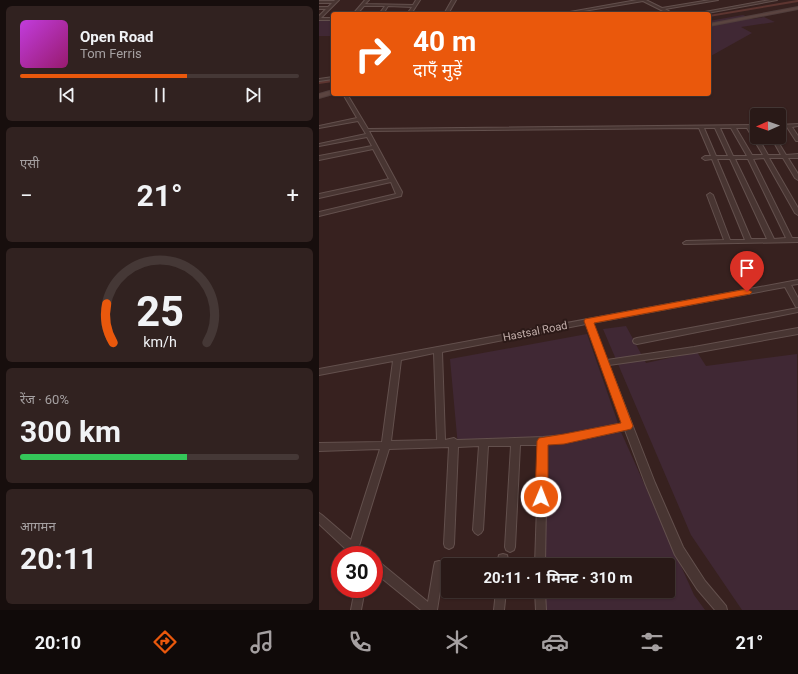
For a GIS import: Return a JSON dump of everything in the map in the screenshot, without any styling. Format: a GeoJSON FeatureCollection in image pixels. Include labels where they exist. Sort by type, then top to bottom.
{"type":"FeatureCollection","features":[{"type":"Feature","properties":{"kind":"street"},"geometry":{"type":"LineString","coordinates":[[357,12],[367,0]]}},
{"type":"Feature","properties":{"kind":"street"},"geometry":{"type":"LineString","coordinates":[[410,12],[418,0]]}},
{"type":"Feature","properties":{"kind":"street"},"geometry":{"type":"LineString","coordinates":[[447,12],[454,0]]}},
{"type":"Feature","properties":{"kind":"street"},"geometry":{"type":"LineString","coordinates":[[572,12],[643,0],[668,12]]}},
{"type":"Feature","properties":{"kind":"street"},"geometry":{"type":"LineString","coordinates":[[661,9],[715,0]]}},
{"type":"Feature","properties":{"kind":"street"},"geometry":{"type":"LineString","coordinates":[[761,0],[765,2]]}},
{"type":"Feature","properties":{"kind":"street"},"geometry":{"type":"LineString","coordinates":[[708,12],[775,0]]}},
{"type":"Feature","properties":{"kind":"street"},"geometry":{"type":"LineString","coordinates":[[711,12],[780,0]]}},
{"type":"Feature","properties":{"kind":"street"},"geometry":{"type":"LineString","coordinates":[[319,2],[336,1]]}},
{"type":"Feature","properties":{"kind":"street"},"geometry":{"type":"LineString","coordinates":[[319,18],[336,1]]}},
{"type":"Feature","properties":{"kind":"street"},"geometry":{"type":"LineString","coordinates":[[362,6],[414,6]]}},
{"type":"Feature","properties":{"kind":"street"},"geometry":{"type":"LineString","coordinates":[[382,12],[387,6]]}},
{"type":"Feature","properties":{"kind":"street"},"geometry":{"type":"LineString","coordinates":[[319,8],[330,8]]}},
{"type":"Feature","properties":{"kind":"street"},"geometry":{"type":"LineString","coordinates":[[711,25],[798,8]]}},
{"type":"Feature","properties":{"kind":"street"},"geometry":{"type":"LineString","coordinates":[[319,18],[331,19]]}},
{"type":"Feature","properties":{"kind":"street"},"geometry":{"type":"LineString","coordinates":[[319,77],[331,74]]}},
{"type":"Feature","properties":{"kind":"street"},"geometry":{"type":"LineString","coordinates":[[319,80],[331,78]]}},
{"type":"Feature","properties":{"kind":"street"},"geometry":{"type":"LineString","coordinates":[[319,92],[331,92]]}},
{"type":"Feature","properties":{"kind":"street"},"geometry":{"type":"LineString","coordinates":[[319,96],[331,93]]}},
{"type":"Feature","properties":{"kind":"street"},"geometry":{"type":"LineString","coordinates":[[319,214],[399,195],[399,192],[367,132],[346,96]]}},
{"type":"Feature","properties":{"kind":"street"},"geometry":{"type":"LineString","coordinates":[[319,128],[360,119]]}},
{"type":"Feature","properties":{"kind":"street"},"geometry":{"type":"LineString","coordinates":[[798,125],[789,126],[798,140]]}},
{"type":"Feature","properties":{"kind":"street"},"geometry":{"type":"LineString","coordinates":[[319,145],[367,132],[749,126],[768,157],[798,213]]}},
{"type":"Feature","properties":{"kind":"street"},"geometry":{"type":"LineString","coordinates":[[701,127],[749,241]]}},
{"type":"Feature","properties":{"kind":"street"},"geometry":{"type":"LineString","coordinates":[[717,127],[771,240]]}},
{"type":"Feature","properties":{"kind":"street"},"geometry":{"type":"LineString","coordinates":[[733,127],[750,157],[790,240]]}},
{"type":"Feature","properties":{"kind":"street"},"geometry":{"type":"LineString","coordinates":[[777,144],[798,178]]}},
{"type":"Feature","properties":{"kind":"street"},"geometry":{"type":"LineString","coordinates":[[319,158],[375,147]]}},
{"type":"Feature","properties":{"kind":"street"},"geometry":{"type":"LineString","coordinates":[[705,158],[798,156]]}},
{"type":"Feature","properties":{"kind":"street"},"geometry":{"type":"LineString","coordinates":[[319,196],[392,180]]}},
{"type":"Feature","properties":{"kind":"street"},"geometry":{"type":"LineString","coordinates":[[710,195],[728,242]]}},
{"type":"Feature","properties":{"kind":"street"},"geometry":{"type":"LineString","coordinates":[[686,243],[798,240]]}},
{"type":"Feature","properties":{"kind":"street","name":"Hastsal Road"},"geometry":{"type":"LineString","coordinates":[[319,372],[798,282]]}},
{"type":"Feature","properties":{"kind":"street"},"geometry":{"type":"LineString","coordinates":[[787,284],[798,305]]}},
{"type":"Feature","properties":{"kind":"street"},"geometry":{"type":"LineString","coordinates":[[637,341],[798,310]]}},
{"type":"Feature","properties":{"kind":"street"},"geometry":{"type":"LineString","coordinates":[[588,321],[605,363],[627,426],[679,550],[701,585],[722,610]]}},
{"type":"Feature","properties":{"kind":"street"},"geometry":{"type":"LineString","coordinates":[[605,363],[694,350],[798,330]]}},
{"type":"Feature","properties":{"kind":"street"},"geometry":{"type":"LineString","coordinates":[[438,349],[441,443]]}},
{"type":"Feature","properties":{"kind":"street"},"geometry":{"type":"LineString","coordinates":[[354,546],[386,445],[397,357]]}},
{"type":"Feature","properties":{"kind":"street"},"geometry":{"type":"LineString","coordinates":[[319,447],[455,442],[543,441],[564,439],[627,426]]}},
{"type":"Feature","properties":{"kind":"street"},"geometry":{"type":"LineString","coordinates":[[540,558],[543,441]]}},
{"type":"Feature","properties":{"kind":"street"},"geometry":{"type":"LineString","coordinates":[[449,544],[455,442]]}},
{"type":"Feature","properties":{"kind":"street"},"geometry":{"type":"LineString","coordinates":[[478,530],[484,442]]}},
{"type":"Feature","properties":{"kind":"street"},"geometry":{"type":"LineString","coordinates":[[510,547],[517,442]]}},
{"type":"Feature","properties":{"kind":"street"},"geometry":{"type":"LineString","coordinates":[[319,518],[350,546]]}},
{"type":"Feature","properties":{"kind":"street"},"geometry":{"type":"LineString","coordinates":[[432,610],[439,566]]}},
{"type":"Feature","properties":{"kind":"street"},"geometry":{"type":"LineString","coordinates":[[383,572],[429,610]]}},
{"type":"Feature","properties":{"kind":"street"},"geometry":{"type":"LineString","coordinates":[[356,610],[359,598]]}},
{"type":"Feature","properties":{"kind":"street"},"geometry":{"type":"LineString","coordinates":[[499,610],[500,598]]}},
{"type":"Feature","properties":{"kind":"street"},"geometry":{"type":"LineString","coordinates":[[540,598],[541,610]]}},
{"type":"Feature","properties":{"kind":"shaded area"},"geometry":{"type":"Polygon","coordinates":[[[743,15],[753,19],[764,17],[775,22],[741,27],[752,33],[711,56],[711,21],[743,15]]]}},
{"type":"Feature","properties":{"kind":"shaded area"},"geometry":{"type":"Polygon","coordinates":[[[319,19],[331,19],[331,36],[319,36],[319,19]]]}},
{"type":"Feature","properties":{"kind":"shaded area"},"geometry":{"type":"Polygon","coordinates":[[[626,326],[646,363],[697,352],[706,366],[797,354],[798,610],[742,610],[691,535],[603,329],[626,326]]]}},
{"type":"Feature","properties":{"kind":"shaded area"},"geometry":{"type":"Polygon","coordinates":[[[587,334],[621,432],[694,595],[705,610],[546,610],[546,598],[675,598],[675,558],[546,558],[542,444],[458,447],[450,359],[587,334]]]}},
{"type":"Feature","properties":{"kind":"waterway"},"geometry":{"type":"LineString","coordinates":[[711,16],[798,1]]}},
{"type":"Feature","properties":{"kind":"waterway"},"geometry":{"type":"LineString","coordinates":[[319,82],[331,80]]}},
{"type":"Feature","properties":{"kind":"route"},"geometry":{"type":"LineString","coordinates":[[541,497],[543,441],[564,439],[627,426],[605,363],[588,321],[747,292]]}}]}
